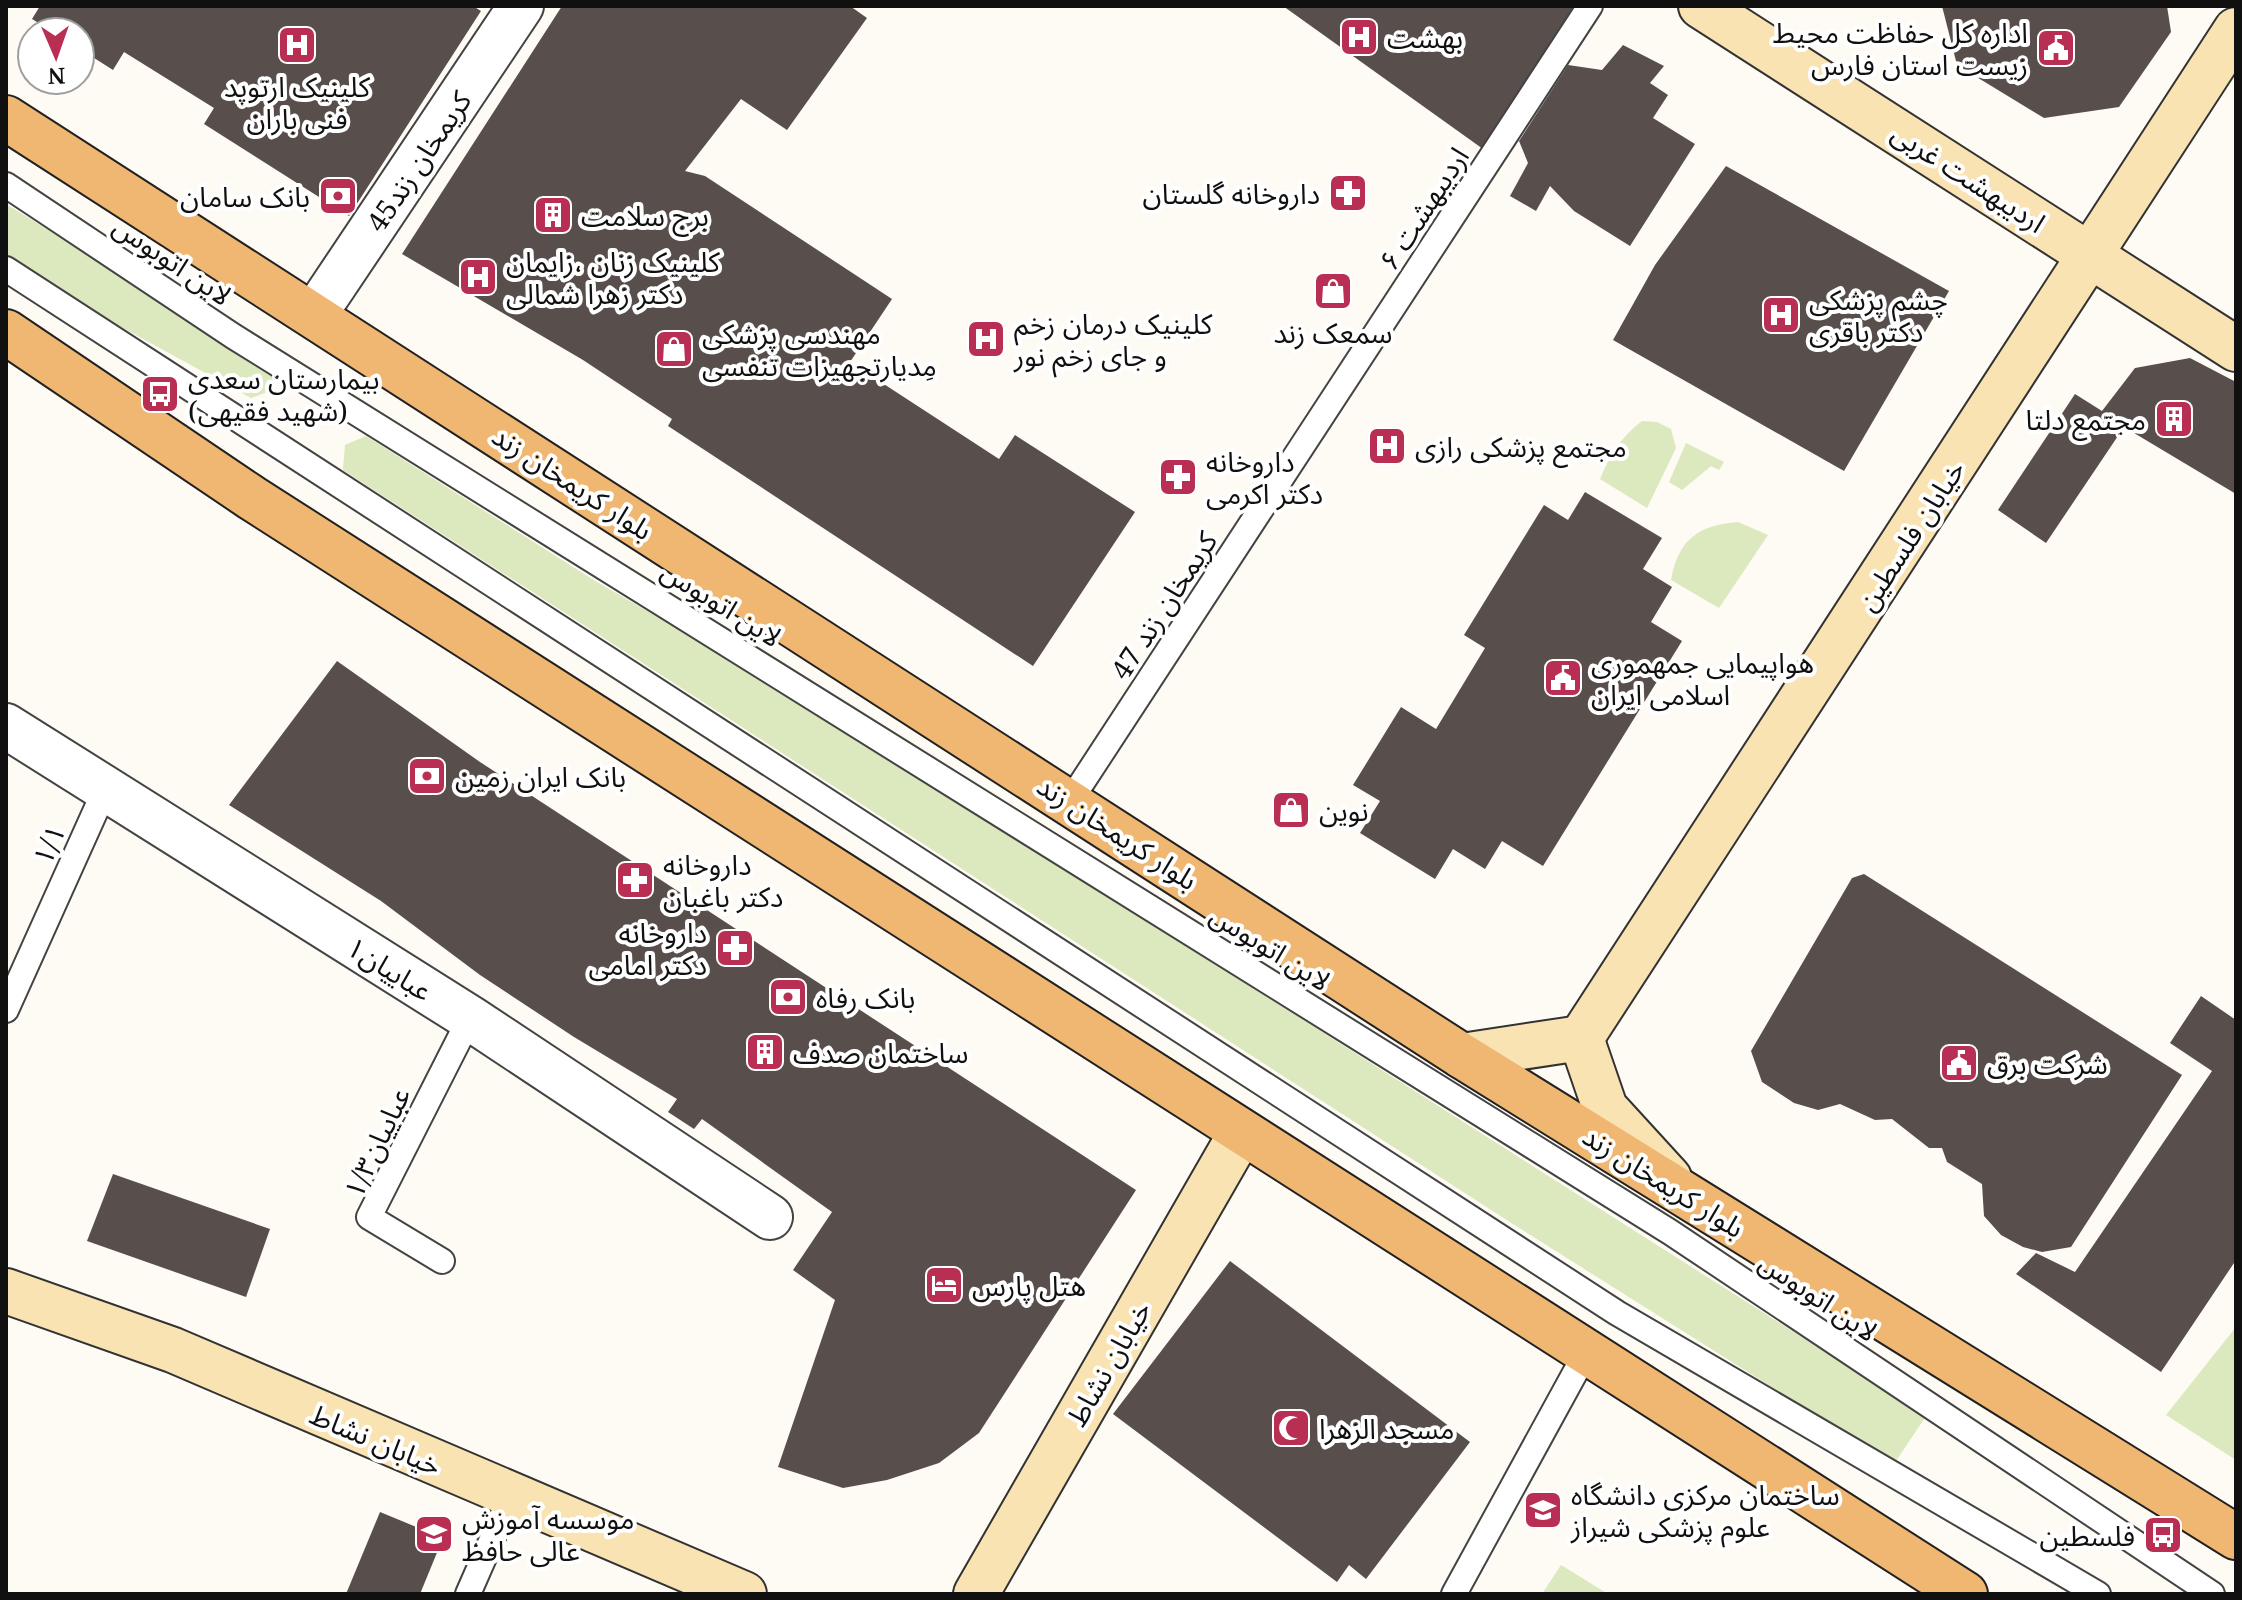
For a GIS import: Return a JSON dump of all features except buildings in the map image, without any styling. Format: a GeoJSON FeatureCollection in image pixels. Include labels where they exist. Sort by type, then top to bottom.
{"type":"FeatureCollection","features":[{"type":"Feature","properties":{"kind":"main road","name":"بلوار کریمخان زند"},"geometry":{"type":"LineString","coordinates":[[6,118],[1462,1056],[2236,1537]]}},
{"type":"Feature","properties":{"kind":"main road"},"geometry":{"type":"LineString","coordinates":[[6,332],[252,498],[1965,1594]]}},
{"type":"Feature","properties":{"kind":"street","name":"کریمخان زند45"},"geometry":{"type":"LineString","coordinates":[[314,315],[521,6]]}},
{"type":"Feature","properties":{"kind":"street","name":"اردیبهشت غربی"},"geometry":{"type":"LineString","coordinates":[[1701,6],[2236,349]]}},
{"type":"Feature","properties":{"kind":"street","name":"خیابان فلسطین"},"geometry":{"type":"LineString","coordinates":[[1581,1038],[2236,30]]}},
{"type":"Feature","properties":{"kind":"street","name":"عباییان۱"},"geometry":{"type":"LineString","coordinates":[[6,726],[470,1018],[770,1217]]}},
{"type":"Feature","properties":{"kind":"street"},"geometry":{"type":"LineString","coordinates":[[1462,1056],[1581,1038],[1605,1108],[1681,1192]]}},
{"type":"Feature","properties":{"kind":"street","name":"خیابان نشاط"},"geometry":{"type":"LineString","coordinates":[[976,1594],[1241,1133]]}},
{"type":"Feature","properties":{"kind":"street","name":"خیابان نشاط"},"geometry":{"type":"LineString","coordinates":[[6,1291],[173,1350],[744,1594]]}},
{"type":"Feature","properties":{"kind":"lane","name":"۶ اردیبهشت"},"geometry":{"type":"LineString","coordinates":[[1306,442],[1590,6]]}},
{"type":"Feature","properties":{"kind":"lane","name":"لاین اتوبوس"},"geometry":{"type":"LineString","coordinates":[[6,185],[233,336],[1656,1223],[2212,1594]]}},
{"type":"Feature","properties":{"kind":"lane"},"geometry":{"type":"LineString","coordinates":[[6,269],[1617,1313],[2098,1594]]}},
{"type":"Feature","properties":{"kind":"lane","name":"47 کریمخان زند"},"geometry":{"type":"LineString","coordinates":[[1070,801],[1306,442]]}},
{"type":"Feature","properties":{"kind":"lane","name":"۱/۱"},"geometry":{"type":"LineString","coordinates":[[6,1010],[105,790]]}},
{"type":"Feature","properties":{"kind":"lane","name":"عباییان۱/۳"},"geometry":{"type":"LineString","coordinates":[[442,1261],[369,1217],[470,1018]]}},
{"type":"Feature","properties":{"kind":"lane"},"geometry":{"type":"LineString","coordinates":[[1454,1594],[1587,1351]]}},
{"type":"Feature","properties":{"kind":"lane"},"geometry":{"type":"LineString","coordinates":[[468,1594],[511,1496]]}},
{"type":"Feature","properties":{"kind":"green space"},"geometry":{"type":"Polygon","coordinates":[[[6,204],[273,368],[273,390],[251,398],[6,264],[6,204]]]}},
{"type":"Feature","properties":{"kind":"green space"},"geometry":{"type":"Polygon","coordinates":[[[1642,421],[1657,422],[1671,429],[1676,448],[1647,508],[1600,479],[1617,447],[1642,421]]]}},
{"type":"Feature","properties":{"kind":"green space"},"geometry":{"type":"Polygon","coordinates":[[[366,436],[592,579],[795,697],[1926,1416],[1894,1464],[1516,1226],[343,470],[345,445],[366,436]]]}},
{"type":"Feature","properties":{"kind":"green space"},"geometry":{"type":"Polygon","coordinates":[[[1686,443],[1724,462],[1719,470],[1711,466],[1682,490],[1669,482],[1686,443]]]}},
{"type":"Feature","properties":{"kind":"green space"},"geometry":{"type":"Polygon","coordinates":[[[1738,522],[1768,535],[1719,608],[1671,580],[1679,554],[1692,537],[1712,527],[1738,522]]]}},
{"type":"Feature","properties":{"kind":"green space"},"geometry":{"type":"Polygon","coordinates":[[[2236,1327],[2236,1460],[2166,1415],[2236,1327]]]}},
{"type":"Feature","properties":{"kind":"green space"},"geometry":{"type":"Polygon","coordinates":[[[1561,1565],[1608,1594],[1542,1594],[1561,1565]]]}},
{"type":"Feature","properties":{"kind":"place","name":"بهشت"},"geometry":{"type":"Point","coordinates":[1359,37]}},
{"type":"Feature","properties":{"kind":"place","name":"کلینیک ارتوپد فنی باران"},"geometry":{"type":"Point","coordinates":[297,45]}},
{"type":"Feature","properties":{"kind":"place","name":"اداره کل حفاظت محیط زیست استان فارس"},"geometry":{"type":"Point","coordinates":[2056,48]}},
{"type":"Feature","properties":{"kind":"place","name":"داروخانه گلستان"},"geometry":{"type":"Point","coordinates":[1348,193]}},
{"type":"Feature","properties":{"kind":"place","name":"بانک سامان"},"geometry":{"type":"Point","coordinates":[338,196]}},
{"type":"Feature","properties":{"kind":"place","name":"برج سلامت"},"geometry":{"type":"Point","coordinates":[553,215]}},
{"type":"Feature","properties":{"kind":"place","name":"کلینیک زنان ،زایمان دکتر زهرا شمالی"},"geometry":{"type":"Point","coordinates":[478,277]}},
{"type":"Feature","properties":{"kind":"place","name":"سمعک زند"},"geometry":{"type":"Point","coordinates":[1333,291]}},
{"type":"Feature","properties":{"kind":"place","name":"چشم پزشکی دکتر باقری"},"geometry":{"type":"Point","coordinates":[1781,315]}},
{"type":"Feature","properties":{"kind":"place","name":"کلینیک درمان زخم و جای زخم نور"},"geometry":{"type":"Point","coordinates":[986,339]}},
{"type":"Feature","properties":{"kind":"place","name":"مهندسی پزشکی مِدیارتجهیزات تنفسی"},"geometry":{"type":"Point","coordinates":[674,349]}},
{"type":"Feature","properties":{"kind":"place","name":"بیمارستان سعدی (شهید فقیهی)"},"geometry":{"type":"Point","coordinates":[160,394]}},
{"type":"Feature","properties":{"kind":"place","name":"مجتمع دلتا"},"geometry":{"type":"Point","coordinates":[2174,419]}},
{"type":"Feature","properties":{"kind":"place","name":"مجتمع پزشکی رازی"},"geometry":{"type":"Point","coordinates":[1387,446]}},
{"type":"Feature","properties":{"kind":"place","name":"داروخانه دکتر اکرمی"},"geometry":{"type":"Point","coordinates":[1178,477]}},
{"type":"Feature","properties":{"kind":"place","name":"هواپیمایی جمهموری اسلامی ایران"},"geometry":{"type":"Point","coordinates":[1563,678]}},
{"type":"Feature","properties":{"kind":"place","name":"بانک ایران زمین"},"geometry":{"type":"Point","coordinates":[427,776]}},
{"type":"Feature","properties":{"kind":"place","name":"نوین"},"geometry":{"type":"Point","coordinates":[1291,810]}},
{"type":"Feature","properties":{"kind":"place","name":"داروخانه دکتر باغبان"},"geometry":{"type":"Point","coordinates":[635,880]}},
{"type":"Feature","properties":{"kind":"place","name":"داروخانه دکتر امامی"},"geometry":{"type":"Point","coordinates":[735,948]}},
{"type":"Feature","properties":{"kind":"place","name":"بانک رفاه"},"geometry":{"type":"Point","coordinates":[788,997]}},
{"type":"Feature","properties":{"kind":"place","name":"ساختمان صدف"},"geometry":{"type":"Point","coordinates":[765,1052]}},
{"type":"Feature","properties":{"kind":"place","name":"شرکت برق"},"geometry":{"type":"Point","coordinates":[1959,1063]}},
{"type":"Feature","properties":{"kind":"place","name":"هتل پارس"},"geometry":{"type":"Point","coordinates":[944,1285]}},
{"type":"Feature","properties":{"kind":"place","name":"مسجد الزهرا"},"geometry":{"type":"Point","coordinates":[1291,1428]}},
{"type":"Feature","properties":{"kind":"place","name":"ساختمان مرکزی دانشگاه علوم پزشکی شیراز"},"geometry":{"type":"Point","coordinates":[1543,1510]}},
{"type":"Feature","properties":{"kind":"place","name":"موسسه آموزش عالی حافظ"},"geometry":{"type":"Point","coordinates":[434,1534]}},
{"type":"Feature","properties":{"kind":"place","name":"فلسطین"},"geometry":{"type":"Point","coordinates":[2163,1535]}}]}
